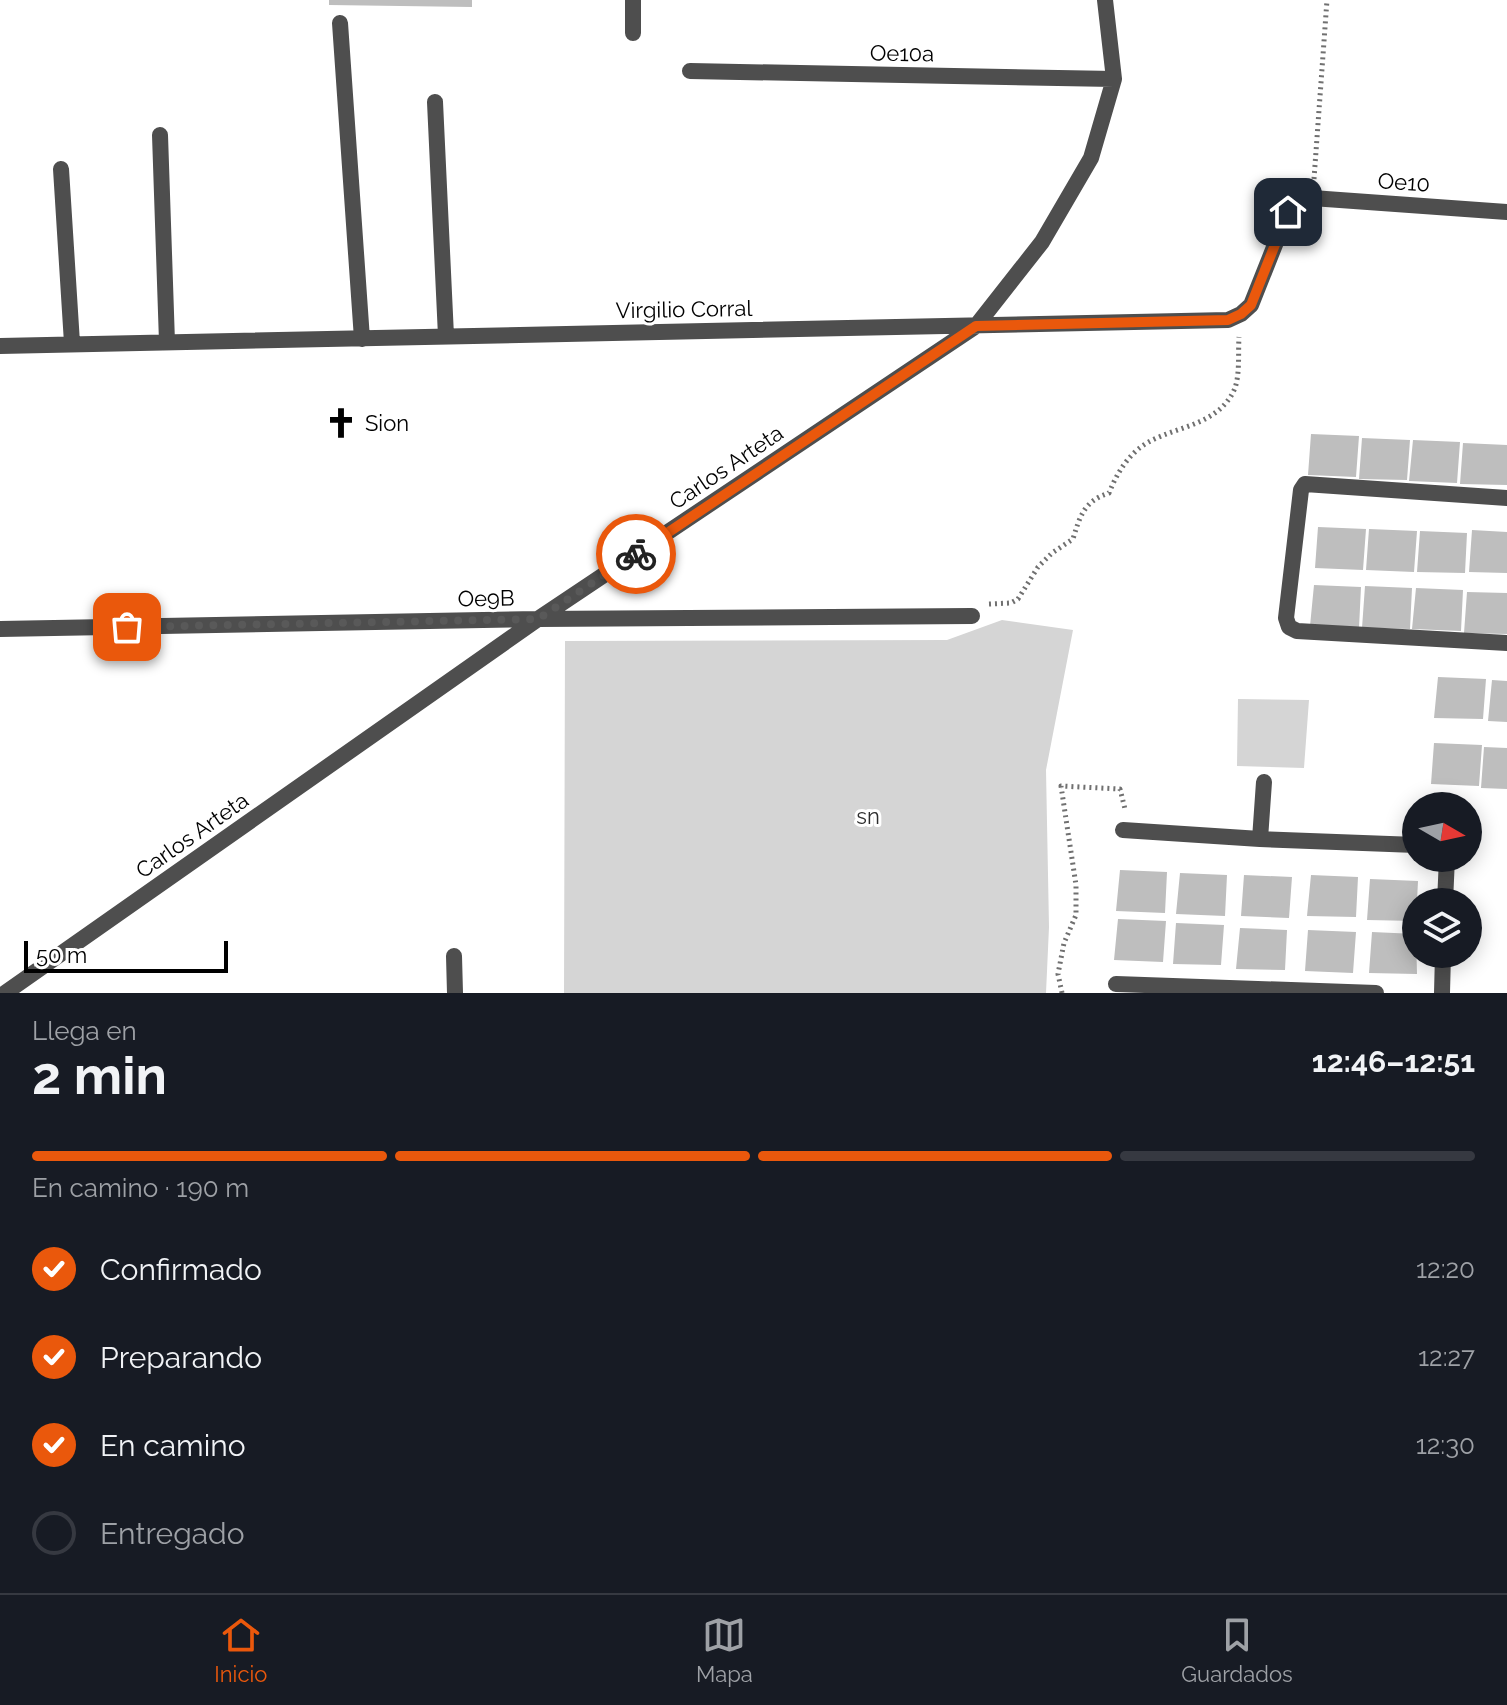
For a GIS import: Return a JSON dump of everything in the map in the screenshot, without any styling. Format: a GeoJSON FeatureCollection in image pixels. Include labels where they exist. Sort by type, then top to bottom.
{"type":"FeatureCollection","features":[{"type":"Feature","properties":{"kind":"street"},"geometry":{"type":"LineString","coordinates":[[633,0],[633,33]]}},
{"type":"Feature","properties":{"kind":"street","name":"Carlos Arteta"},"geometry":{"type":"LineString","coordinates":[[5,993],[538,619],[976,326],[1042,242],[1091,158],[1114,79],[1105,0]]}},
{"type":"Feature","properties":{"kind":"street"},"geometry":{"type":"LineString","coordinates":[[340,23],[362,339]]}},
{"type":"Feature","properties":{"kind":"street","name":"Oe10a"},"geometry":{"type":"LineString","coordinates":[[690,71],[1114,79]]}},
{"type":"Feature","properties":{"kind":"street"},"geometry":{"type":"LineString","coordinates":[[435,102],[446,336]]}},
{"type":"Feature","properties":{"kind":"street"},"geometry":{"type":"LineString","coordinates":[[160,135],[167,342]]}},
{"type":"Feature","properties":{"kind":"street"},"geometry":{"type":"LineString","coordinates":[[61,169],[72,343]]}},
{"type":"Feature","properties":{"kind":"street"},"geometry":{"type":"LineString","coordinates":[[1241,314],[1251,305],[1288,212],[1305,201]]}},
{"type":"Feature","properties":{"kind":"street","name":"Oe10"},"geometry":{"type":"LineString","coordinates":[[1305,201],[1507,212]]}},
{"type":"Feature","properties":{"kind":"street","name":"Virgilio Corral"},"geometry":{"type":"LineString","coordinates":[[0,346],[1228,320],[1241,314]]}},
{"type":"Feature","properties":{"kind":"street"},"geometry":{"type":"LineString","coordinates":[[1507,498],[1305,484],[1301,490],[1286,618],[1289,627],[1297,631],[1507,643]]}},
{"type":"Feature","properties":{"kind":"street","name":"Oe9B"},"geometry":{"type":"LineString","coordinates":[[0,629],[538,619],[972,616]]}},
{"type":"Feature","properties":{"kind":"street"},"geometry":{"type":"LineString","coordinates":[[1260,839],[1264,782]]}},
{"type":"Feature","properties":{"kind":"street"},"geometry":{"type":"LineString","coordinates":[[1123,830],[1402,844]]}},
{"type":"Feature","properties":{"kind":"street"},"geometry":{"type":"LineString","coordinates":[[454,956],[455,993]]}},
{"type":"Feature","properties":{"kind":"street"},"geometry":{"type":"LineString","coordinates":[[1442,993],[1443,968]]}},
{"type":"Feature","properties":{"kind":"street"},"geometry":{"type":"LineString","coordinates":[[1116,984],[1204,990],[1376,993]]}},
{"type":"Feature","properties":{"kind":"path"},"geometry":{"type":"LineString","coordinates":[[1305,201],[1327,0]]}},
{"type":"Feature","properties":{"kind":"path"},"geometry":{"type":"LineString","coordinates":[[972,616],[988,604],[1011,603],[1018,599],[1038,567],[1073,539],[1080,513],[1088,503],[1109,493],[1115,477],[1137,449],[1209,417],[1226,401],[1237,380],[1241,314]]}},
{"type":"Feature","properties":{"kind":"path"},"geometry":{"type":"LineString","coordinates":[[1062,993],[1058,974],[1064,943],[1076,915],[1076,885],[1061,786],[1120,789]]}},
{"type":"Feature","properties":{"kind":"green space","name":"sn"},"geometry":{"type":"Polygon","coordinates":[[[1002,620],[1073,630],[1046,770],[1049,927],[1046,993],[564,993],[565,641],[947,640],[1002,620]]]}},
{"type":"Feature","properties":{"kind":"green space"},"geometry":{"type":"Polygon","coordinates":[[[1238,699],[1309,700],[1304,768],[1237,766],[1238,699]]]}},
{"type":"Feature","properties":{"kind":"building"},"geometry":{"type":"Polygon","coordinates":[[[329,0],[472,0],[472,7],[329,5],[329,0]]]}},
{"type":"Feature","properties":{"kind":"building"},"geometry":{"type":"Polygon","coordinates":[[[1311,434],[1359,436],[1356,477],[1308,475],[1311,434]]]}},
{"type":"Feature","properties":{"kind":"building"},"geometry":{"type":"Polygon","coordinates":[[[1362,438],[1410,440],[1407,480],[1359,479],[1362,438]]]}},
{"type":"Feature","properties":{"kind":"building"},"geometry":{"type":"Polygon","coordinates":[[[1413,440],[1460,442],[1457,483],[1409,481],[1413,440]]]}},
{"type":"Feature","properties":{"kind":"building"},"geometry":{"type":"Polygon","coordinates":[[[1463,443],[1507,445],[1507,485],[1460,484],[1463,443]]]}},
{"type":"Feature","properties":{"kind":"building"},"geometry":{"type":"Polygon","coordinates":[[[1318,527],[1366,529],[1363,570],[1315,568],[1318,527]]]}},
{"type":"Feature","properties":{"kind":"building"},"geometry":{"type":"Polygon","coordinates":[[[1369,529],[1417,531],[1414,572],[1366,570],[1369,529]]]}},
{"type":"Feature","properties":{"kind":"building"},"geometry":{"type":"Polygon","coordinates":[[[1472,530],[1507,532],[1507,573],[1469,572],[1472,530]]]}},
{"type":"Feature","properties":{"kind":"building"},"geometry":{"type":"Polygon","coordinates":[[[1420,531],[1467,533],[1465,573],[1417,572],[1420,531]]]}},
{"type":"Feature","properties":{"kind":"building"},"geometry":{"type":"Polygon","coordinates":[[[1314,585],[1361,587],[1359,628],[1310,626],[1314,585]]]}},
{"type":"Feature","properties":{"kind":"building"},"geometry":{"type":"Polygon","coordinates":[[[1365,586],[1412,588],[1410,629],[1362,628],[1365,586]]]}},
{"type":"Feature","properties":{"kind":"building"},"geometry":{"type":"Polygon","coordinates":[[[1416,588],[1463,590],[1461,631],[1412,629],[1416,588]]]}},
{"type":"Feature","properties":{"kind":"building"},"geometry":{"type":"Polygon","coordinates":[[[1467,592],[1507,593],[1507,634],[1464,633],[1467,592]]]}},
{"type":"Feature","properties":{"kind":"building"},"geometry":{"type":"Polygon","coordinates":[[[1438,677],[1486,679],[1483,719],[1434,718],[1438,677]]]}},
{"type":"Feature","properties":{"kind":"building"},"geometry":{"type":"Polygon","coordinates":[[[1492,680],[1507,681],[1507,722],[1488,721],[1492,680]]]}},
{"type":"Feature","properties":{"kind":"building"},"geometry":{"type":"Polygon","coordinates":[[[1434,743],[1482,745],[1479,786],[1431,784],[1434,743]]]}},
{"type":"Feature","properties":{"kind":"building"},"geometry":{"type":"Polygon","coordinates":[[[1484,747],[1507,748],[1507,789],[1481,788],[1484,747]]]}},
{"type":"Feature","properties":{"kind":"building"},"geometry":{"type":"Polygon","coordinates":[[[1120,870],[1167,872],[1165,913],[1116,911],[1120,870]]]}},
{"type":"Feature","properties":{"kind":"building"},"geometry":{"type":"Polygon","coordinates":[[[1180,873],[1227,875],[1225,916],[1176,914],[1180,873]]]}},
{"type":"Feature","properties":{"kind":"building"},"geometry":{"type":"Polygon","coordinates":[[[1244,875],[1292,877],[1289,918],[1241,916],[1244,875]]]}},
{"type":"Feature","properties":{"kind":"building"},"geometry":{"type":"Polygon","coordinates":[[[1311,875],[1358,877],[1356,917],[1307,916],[1311,875]]]}},
{"type":"Feature","properties":{"kind":"building"},"geometry":{"type":"Polygon","coordinates":[[[1370,879],[1418,881],[1418,888],[1402,888],[1402,921],[1367,920],[1370,879]]]}},
{"type":"Feature","properties":{"kind":"building"},"geometry":{"type":"Polygon","coordinates":[[[1118,919],[1166,921],[1163,962],[1114,960],[1118,919]]]}},
{"type":"Feature","properties":{"kind":"building"},"geometry":{"type":"Polygon","coordinates":[[[1176,923],[1224,925],[1221,965],[1173,964],[1176,923]]]}},
{"type":"Feature","properties":{"kind":"building"},"geometry":{"type":"Polygon","coordinates":[[[1240,928],[1287,930],[1285,970],[1236,969],[1240,928]]]}},
{"type":"Feature","properties":{"kind":"building"},"geometry":{"type":"Polygon","coordinates":[[[1308,930],[1356,932],[1353,973],[1305,971],[1308,930]]]}},
{"type":"Feature","properties":{"kind":"building"},"geometry":{"type":"Polygon","coordinates":[[[1372,932],[1402,933],[1402,968],[1417,968],[1417,974],[1369,973],[1372,932]]]}},
{"type":"Feature","properties":{"kind":"way so far"},"geometry":{"type":"LineString","coordinates":[[127,627],[538,619],[636,554]]}},
{"type":"Feature","properties":{"kind":"place","name":"Sion"},"geometry":{"type":"Point","coordinates":[341,423]}},
{"type":"Feature","properties":{"kind":"route"},"geometry":{"type":"LineString","coordinates":[[636,554],[976,326],[1228,320],[1241,314],[1251,305],[1288,212]]}}]}
